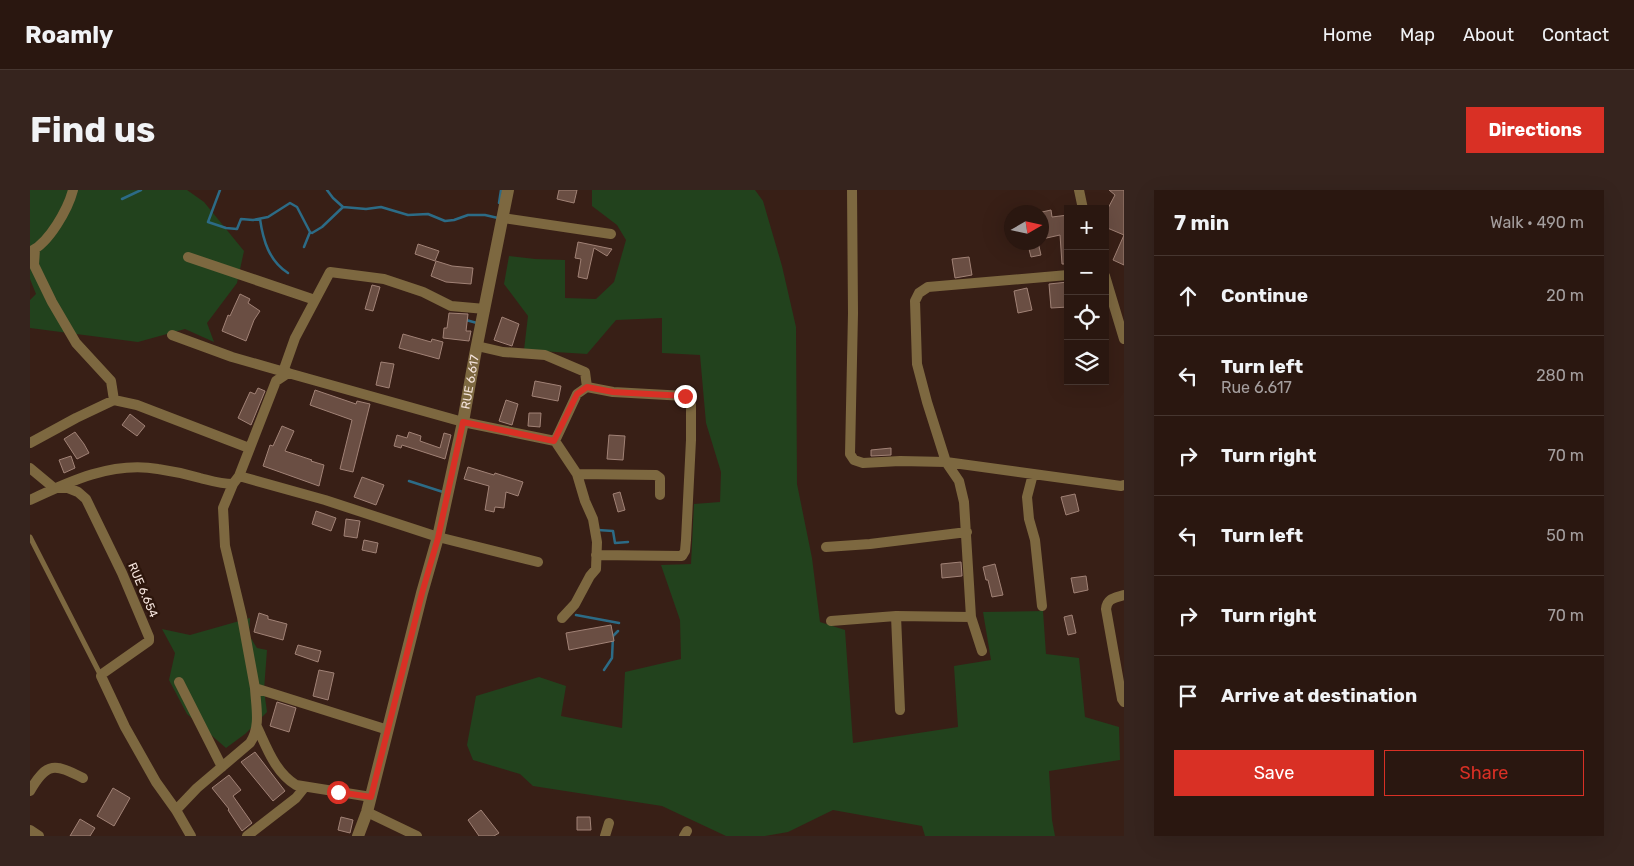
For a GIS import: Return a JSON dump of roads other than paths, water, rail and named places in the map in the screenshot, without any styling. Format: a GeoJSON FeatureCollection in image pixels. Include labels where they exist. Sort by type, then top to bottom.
{"type":"FeatureCollection","features":[{"type":"Feature","properties":{"kind":"street"},"geometry":{"type":"LineString","coordinates":[[73,190],[51,235],[33,250],[34,265],[52,302],[76,343],[111,381],[114,400]]}},
{"type":"Feature","properties":{"kind":"street","name":"RUE 6.617"},"geometry":{"type":"LineString","coordinates":[[358,836],[367,812],[422,593],[438,538],[463,422],[476,346],[508,190]]}},
{"type":"Feature","properties":{"kind":"street"},"geometry":{"type":"LineString","coordinates":[[852,190],[853,313],[850,454],[854,460],[863,463],[900,461],[946,462],[1124,485]]}},
{"type":"Feature","properties":{"kind":"street"},"geometry":{"type":"LineString","coordinates":[[1079,190],[1082,205]]}},
{"type":"Feature","properties":{"kind":"street"},"geometry":{"type":"LineString","coordinates":[[503,218],[611,234]]}},
{"type":"Feature","properties":{"kind":"street"},"geometry":{"type":"LineString","coordinates":[[188,257],[315,300]]}},
{"type":"Feature","properties":{"kind":"street"},"geometry":{"type":"LineString","coordinates":[[288,373],[284,368],[292,346],[330,272],[384,279],[423,292],[451,306],[484,309]]}},
{"type":"Feature","properties":{"kind":"street"},"geometry":{"type":"LineString","coordinates":[[982,650],[971,617],[964,502],[959,481],[946,462],[926,402],[916,364],[915,301],[919,293],[928,287],[1064,276]]}},
{"type":"Feature","properties":{"kind":"street"},"geometry":{"type":"LineString","coordinates":[[1109,289],[1124,339]]}},
{"type":"Feature","properties":{"kind":"street"},"geometry":{"type":"LineString","coordinates":[[172,335],[232,357],[463,422],[554,441],[577,474],[585,501],[593,519],[597,542],[596,569],[590,576],[575,604],[562,618]]}},
{"type":"Feature","properties":{"kind":"street"},"geometry":{"type":"LineString","coordinates":[[476,346],[503,352],[545,355],[585,372],[587,387]]}},
{"type":"Feature","properties":{"kind":"street"},"geometry":{"type":"LineString","coordinates":[[176,810],[197,788],[250,743],[257,727],[255,688],[242,617],[225,546],[223,508],[276,381],[288,373]]}},
{"type":"Feature","properties":{"kind":"street"},"geometry":{"type":"LineString","coordinates":[[554,441],[577,394],[587,387],[613,392],[685,396],[691,405],[686,540],[685,551],[682,556],[596,555]]}},
{"type":"Feature","properties":{"kind":"street"},"geometry":{"type":"LineString","coordinates":[[30,443],[114,400],[137,405],[249,448]]}},
{"type":"Feature","properties":{"kind":"street"},"geometry":{"type":"LineString","coordinates":[[30,500],[54,488],[98,472],[136,467],[159,469],[221,484],[236,480],[325,500],[438,538],[538,562]]}},
{"type":"Feature","properties":{"kind":"street"},"geometry":{"type":"LineString","coordinates":[[30,468],[54,488]]}},
{"type":"Feature","properties":{"kind":"street"},"geometry":{"type":"LineString","coordinates":[[577,474],[656,475],[660,478],[660,495]]}},
{"type":"Feature","properties":{"kind":"street"},"geometry":{"type":"LineString","coordinates":[[1033,474],[1027,497],[1029,518],[1035,540],[1042,606]]}},
{"type":"Feature","properties":{"kind":"street","name":"RUE 6.654"},"geometry":{"type":"LineString","coordinates":[[54,488],[68,488],[78,492],[86,499],[122,573],[149,637],[148,641],[101,676]]}},
{"type":"Feature","properties":{"kind":"street"},"geometry":{"type":"LineString","coordinates":[[826,547],[870,544],[967,532]]}},
{"type":"Feature","properties":{"kind":"street"},"geometry":{"type":"LineString","coordinates":[[1124,595],[1109,600],[1106,603],[1113,654],[1124,702]]}},
{"type":"Feature","properties":{"kind":"street"},"geometry":{"type":"LineString","coordinates":[[832,621],[896,616],[971,617]]}},
{"type":"Feature","properties":{"kind":"street"},"geometry":{"type":"LineString","coordinates":[[896,616],[900,710]]}},
{"type":"Feature","properties":{"kind":"street"},"geometry":{"type":"LineString","coordinates":[[101,676],[125,728],[156,782],[176,810],[191,836]]}},
{"type":"Feature","properties":{"kind":"street"},"geometry":{"type":"LineString","coordinates":[[179,682],[222,767]]}},
{"type":"Feature","properties":{"kind":"street"},"geometry":{"type":"LineString","coordinates":[[255,688],[388,730]]}},
{"type":"Feature","properties":{"kind":"street"},"geometry":{"type":"LineString","coordinates":[[257,727],[280,772],[296,786],[371,797]]}},
{"type":"Feature","properties":{"kind":"street"},"geometry":{"type":"LineString","coordinates":[[30,791],[40,776],[48,769],[55,767],[62,767],[83,778]]}},
{"type":"Feature","properties":{"kind":"street"},"geometry":{"type":"LineString","coordinates":[[247,836],[296,798],[304,788]]}},
{"type":"Feature","properties":{"kind":"street"},"geometry":{"type":"LineString","coordinates":[[367,812],[417,836]]}},
{"type":"Feature","properties":{"kind":"street"},"geometry":{"type":"LineString","coordinates":[[605,836],[609,824]]}},
{"type":"Feature","properties":{"kind":"street"},"geometry":{"type":"LineString","coordinates":[[30,830],[39,836]]}},
{"type":"Feature","properties":{"kind":"lane"},"geometry":{"type":"LineString","coordinates":[[30,537],[101,676]]}},
{"type":"Feature","properties":{"kind":"waterway"},"geometry":{"type":"LineString","coordinates":[[122,199],[141,190]]}},
{"type":"Feature","properties":{"kind":"waterway"},"geometry":{"type":"LineString","coordinates":[[220,190],[208,222],[226,228],[237,229],[241,219],[253,220],[268,217],[290,203],[297,207],[310,232]]}},
{"type":"Feature","properties":{"kind":"waterway"},"geometry":{"type":"LineString","coordinates":[[327,190],[343,207],[366,209],[381,207],[408,215],[428,214],[445,221],[468,215],[485,215],[498,218]]}},
{"type":"Feature","properties":{"kind":"waterway"},"geometry":{"type":"LineString","coordinates":[[499,203],[501,190]]}},
{"type":"Feature","properties":{"kind":"waterway"},"geometry":{"type":"LineString","coordinates":[[310,232],[312,233],[322,227],[343,207]]}},
{"type":"Feature","properties":{"kind":"waterway"},"geometry":{"type":"LineString","coordinates":[[260,219],[268,249],[276,262],[288,273]]}},
{"type":"Feature","properties":{"kind":"waterway"},"geometry":{"type":"LineString","coordinates":[[304,247],[310,232]]}},
{"type":"Feature","properties":{"kind":"waterway"},"geometry":{"type":"LineString","coordinates":[[466,320],[477,323]]}},
{"type":"Feature","properties":{"kind":"waterway"},"geometry":{"type":"LineString","coordinates":[[409,481],[443,492]]}},
{"type":"Feature","properties":{"kind":"waterway"},"geometry":{"type":"LineString","coordinates":[[598,530],[613,531],[615,543],[628,542]]}},
{"type":"Feature","properties":{"kind":"waterway"},"geometry":{"type":"LineString","coordinates":[[576,615],[619,623]]}},
{"type":"Feature","properties":{"kind":"waterway"},"geometry":{"type":"LineString","coordinates":[[604,670],[612,658],[613,636],[618,631]]}}]}
